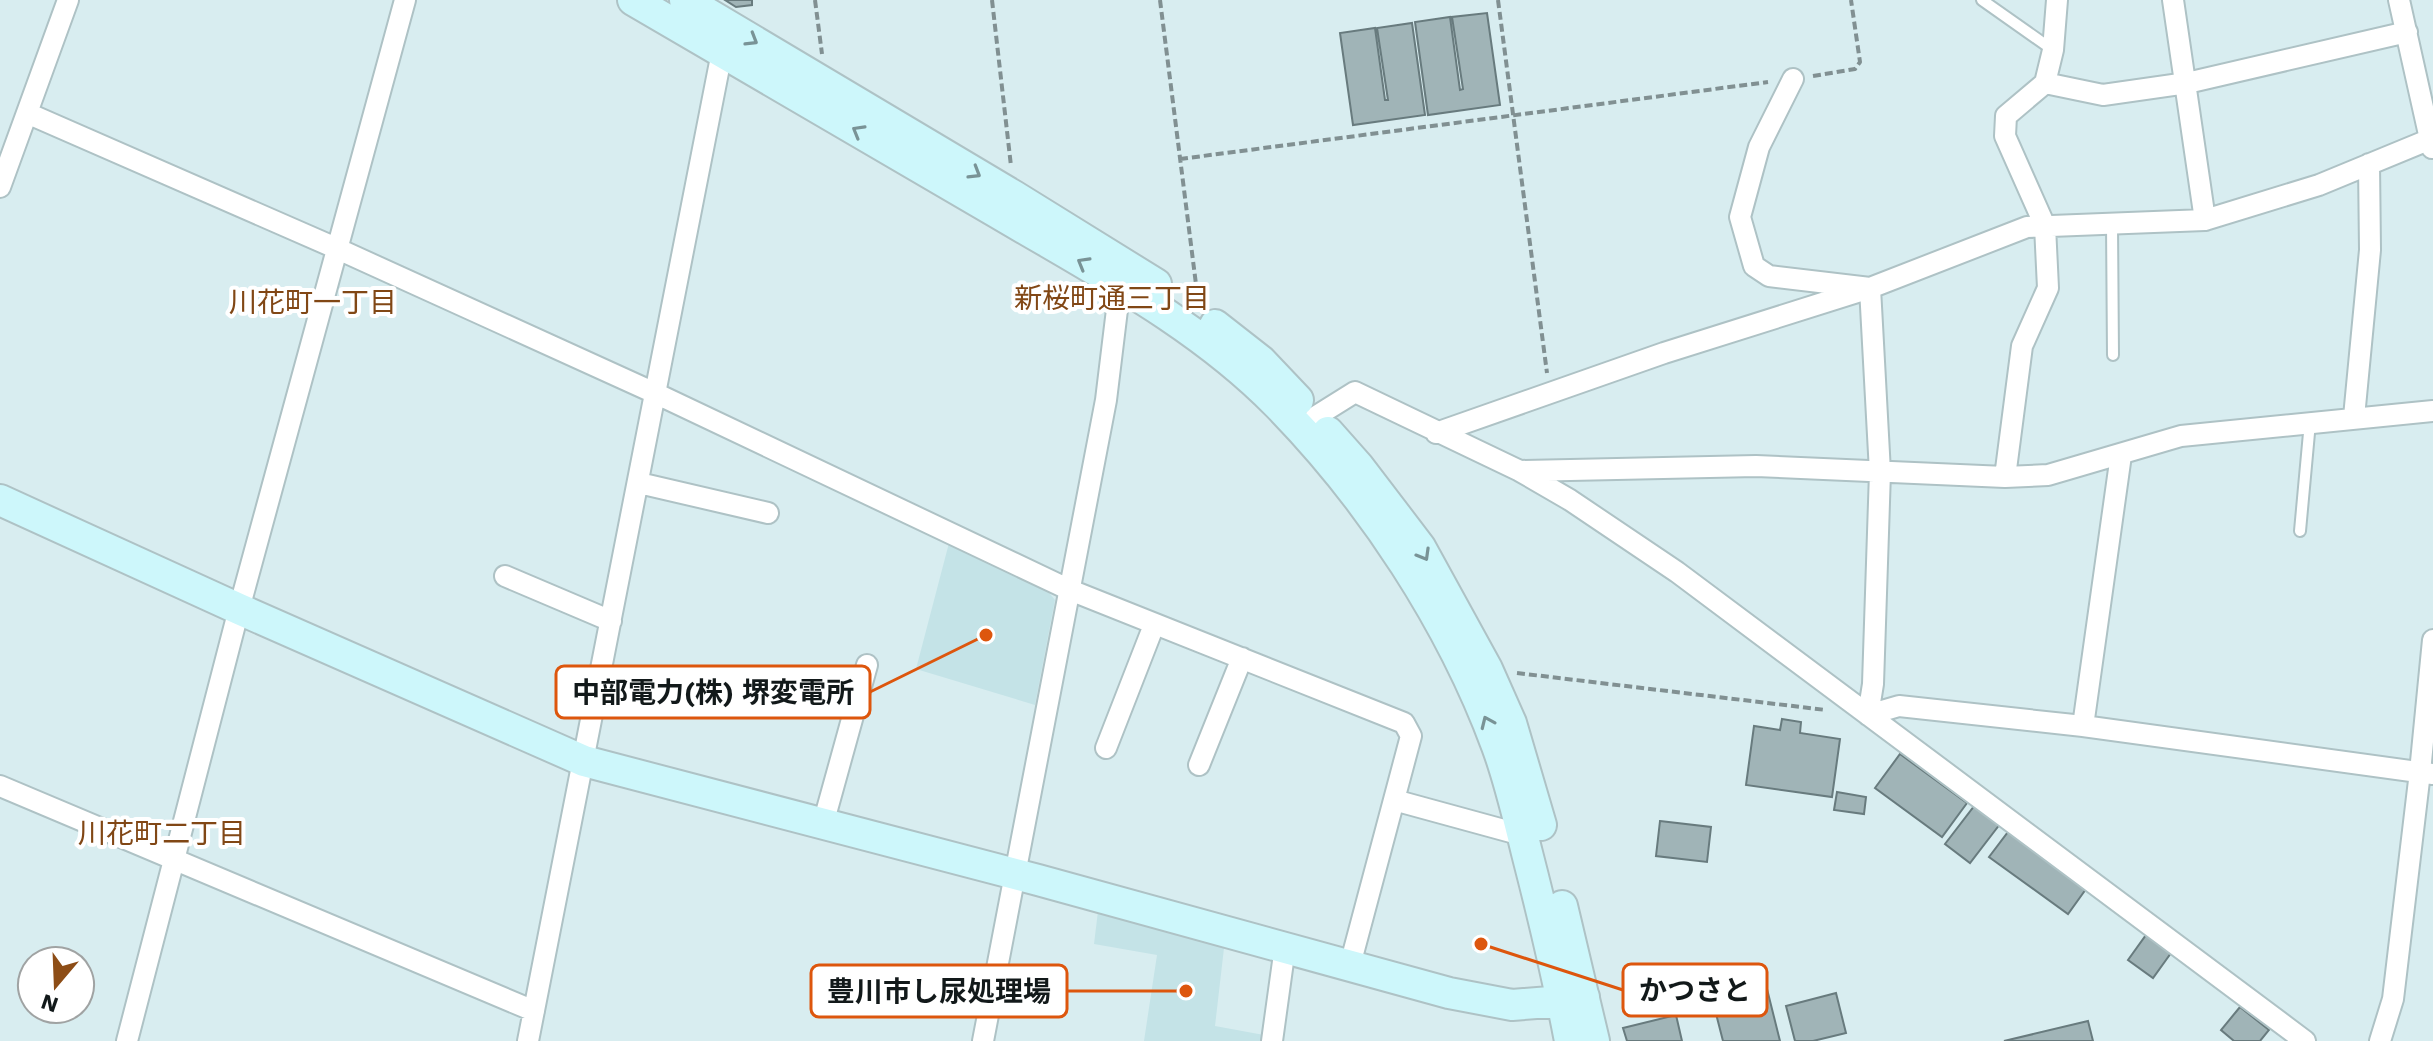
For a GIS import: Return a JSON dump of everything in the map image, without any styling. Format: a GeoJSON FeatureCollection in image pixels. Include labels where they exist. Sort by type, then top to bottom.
{"type":"FeatureCollection","features":[{"type":"Feature","properties":{"kind":"street"},"geometry":{"type":"LineString","coordinates":[[0,187],[4,166],[68,0]]}},
{"type":"Feature","properties":{"kind":"street"},"geometry":{"type":"LineString","coordinates":[[127,1041],[239,609],[405,0]]}},
{"type":"Feature","properties":{"kind":"street"},"geometry":{"type":"LineString","coordinates":[[633,0],[1120,285],[1214,349],[1277,404],[1370,514],[1405,563],[1454,650],[1497,745],[1573,999],[1594,1041]]}},
{"type":"Feature","properties":{"kind":"street"},"geometry":{"type":"LineString","coordinates":[[685,0],[1134,269],[1200,314],[1261,361],[1359,467],[1420,547],[1487,669],[1511,723],[1531,785],[1573,999],[1570,1041]]}},
{"type":"Feature","properties":{"kind":"street"},"geometry":{"type":"LineString","coordinates":[[2005,477],[2022,346],[2048,288],[2045,226],[2005,136],[2006,116],[2045,83],[2053,50],[2057,0]]}},
{"type":"Feature","properties":{"kind":"street"},"geometry":{"type":"LineString","coordinates":[[2173,0],[2205,220]]}},
{"type":"Feature","properties":{"kind":"street"},"geometry":{"type":"LineString","coordinates":[[1436,433],[1550,391],[1870,288],[2027,227],[2205,220],[2319,185],[2432,142],[2399,0]]}},
{"type":"Feature","properties":{"kind":"street"},"geometry":{"type":"LineString","coordinates":[[2045,83],[2103,95],[2187,83],[2407,32]]}},
{"type":"Feature","properties":{"kind":"street"},"geometry":{"type":"LineString","coordinates":[[528,1041],[722,52]]}},
{"type":"Feature","properties":{"kind":"street"},"geometry":{"type":"LineString","coordinates":[[1793,79],[1759,147],[1740,217],[1754,266],[1769,276],[1870,288]]}},
{"type":"Feature","properties":{"kind":"street"},"geometry":{"type":"LineString","coordinates":[[27,113],[338,249],[657,394],[1070,590],[1404,723],[1411,736],[1350,965]]}},
{"type":"Feature","properties":{"kind":"street"},"geometry":{"type":"LineString","coordinates":[[2354,417],[2370,250],[2369,164]]}},
{"type":"Feature","properties":{"kind":"street"},"geometry":{"type":"LineString","coordinates":[[983,1041],[1106,400],[1120,285]]}},
{"type":"Feature","properties":{"kind":"street"},"geometry":{"type":"LineString","coordinates":[[1868,715],[1873,684],[1880,472],[1870,288]]}},
{"type":"Feature","properties":{"kind":"street"},"geometry":{"type":"LineString","coordinates":[[1315,417],[1355,392],[1520,471],[1570,500],[1677,572],[2305,1041]]}},
{"type":"Feature","properties":{"kind":"street"},"geometry":{"type":"LineString","coordinates":[[1520,471],[1756,466],[2005,477],[2048,475],[2181,436],[2433,411]]}},
{"type":"Feature","properties":{"kind":"street"},"geometry":{"type":"LineString","coordinates":[[2083,726],[2121,455]]}},
{"type":"Feature","properties":{"kind":"street"},"geometry":{"type":"LineString","coordinates":[[639,483],[768,513]]}},
{"type":"Feature","properties":{"kind":"street"},"geometry":{"type":"LineString","coordinates":[[0,500],[584,761],[1449,993],[1512,1005],[1573,999]]}},
{"type":"Feature","properties":{"kind":"street"},"geometry":{"type":"LineString","coordinates":[[505,576],[611,621]]}},
{"type":"Feature","properties":{"kind":"street"},"geometry":{"type":"LineString","coordinates":[[1106,748],[1154,625]]}},
{"type":"Feature","properties":{"kind":"street"},"geometry":{"type":"LineString","coordinates":[[2380,1041],[2393,999],[2427,773],[2433,640]]}},
{"type":"Feature","properties":{"kind":"street"},"geometry":{"type":"LineString","coordinates":[[1199,765],[1242,658]]}},
{"type":"Feature","properties":{"kind":"street"},"geometry":{"type":"LineString","coordinates":[[823,824],[867,665]]}},
{"type":"Feature","properties":{"kind":"street"},"geometry":{"type":"LineString","coordinates":[[1868,715],[1899,706],[2083,726],[2427,773]]}},
{"type":"Feature","properties":{"kind":"street"},"geometry":{"type":"LineString","coordinates":[[0,786],[534,1011]]}},
{"type":"Feature","properties":{"kind":"street"},"geometry":{"type":"LineString","coordinates":[[1394,800],[1522,835]]}},
{"type":"Feature","properties":{"kind":"street"},"geometry":{"type":"LineString","coordinates":[[1272,1041],[1285,947]]}},
{"type":"Feature","properties":{"kind":"lane"},"geometry":{"type":"LineString","coordinates":[[1982,0],[2053,50]]}},
{"type":"Feature","properties":{"kind":"lane"},"geometry":{"type":"LineString","coordinates":[[2112,224],[2113,355]]}},
{"type":"Feature","properties":{"kind":"lane"},"geometry":{"type":"LineString","coordinates":[[2300,531],[2310,422]]}},
{"type":"Feature","properties":{"kind":"path"},"geometry":{"type":"LineString","coordinates":[[815,0],[826,84]]}},
{"type":"Feature","properties":{"kind":"path"},"geometry":{"type":"LineString","coordinates":[[992,0],[1014,196]]}},
{"type":"Feature","properties":{"kind":"path"},"geometry":{"type":"LineString","coordinates":[[1160,0],[1200,314]]}},
{"type":"Feature","properties":{"kind":"path"},"geometry":{"type":"LineString","coordinates":[[1498,0],[1550,391]]}},
{"type":"Feature","properties":{"kind":"path"},"geometry":{"type":"LineString","coordinates":[[1180,159],[1855,69],[1860,62],[1851,0]]}},
{"type":"Feature","properties":{"kind":"path"},"geometry":{"type":"LineString","coordinates":[[1487,669],[1868,715]]}},
{"type":"Feature","properties":{"kind":"shaded area"},"geometry":{"type":"Polygon","coordinates":[[[949,543],[1046,589],[1055,600],[1035,705],[916,669],[949,543]]]}},
{"type":"Feature","properties":{"kind":"shaded area"},"geometry":{"type":"Polygon","coordinates":[[[1098,911],[1224,948],[1215,1026],[1264,1035],[1263,1041],[1144,1041],[1157,955],[1094,944],[1098,911]]]}},
{"type":"Feature","properties":{"kind":"building"},"geometry":{"type":"Polygon","coordinates":[[[725,0],[752,0],[752,5],[736,7],[725,0]]]}},
{"type":"Feature","properties":{"kind":"building"},"geometry":{"type":"Polygon","coordinates":[[[1487,13],[1500,105],[1428,115],[1415,22],[1450,17],[1460,90],[1463,89],[1452,17],[1487,13]]]}},
{"type":"Feature","properties":{"kind":"building"},"geometry":{"type":"Polygon","coordinates":[[[1412,23],[1425,115],[1353,125],[1340,33],[1375,28],[1385,100],[1388,100],[1377,28],[1412,23]]]}},
{"type":"Feature","properties":{"kind":"building"},"geometry":{"type":"Polygon","coordinates":[[[1782,719],[1801,722],[1800,733],[1840,739],[1832,797],[1746,785],[1754,726],[1780,730],[1782,719]]]}},
{"type":"Feature","properties":{"kind":"building"},"geometry":{"type":"Polygon","coordinates":[[[1900,754],[1967,803],[1942,837],[1875,788],[1900,754]]]}},
{"type":"Feature","properties":{"kind":"building"},"geometry":{"type":"Polygon","coordinates":[[[1837,792],[1866,797],[1864,814],[1834,810],[1837,792]]]}},
{"type":"Feature","properties":{"kind":"building"},"geometry":{"type":"Polygon","coordinates":[[[1975,805],[2000,824],[1970,863],[1945,844],[1975,805]]]}},
{"type":"Feature","properties":{"kind":"building"},"geometry":{"type":"Polygon","coordinates":[[[1660,821],[1711,827],[1707,862],[1656,856],[1660,821]]]}},
{"type":"Feature","properties":{"kind":"building"},"geometry":{"type":"Polygon","coordinates":[[[2008,832],[2086,889],[2068,914],[1989,857],[2008,832]]]}},
{"type":"Feature","properties":{"kind":"building"},"geometry":{"type":"Polygon","coordinates":[[[2146,935],[2171,953],[2153,978],[2128,960],[2146,935]]]}},
{"type":"Feature","properties":{"kind":"building"},"geometry":{"type":"Polygon","coordinates":[[[1767,989],[1780,1041],[1723,1041],[1713,1002],[1767,989]]]}},
{"type":"Feature","properties":{"kind":"building"},"geometry":{"type":"Polygon","coordinates":[[[1836,993],[1846,1033],[1813,1041],[1795,1041],[1786,1006],[1836,993]]]}},
{"type":"Feature","properties":{"kind":"building"},"geometry":{"type":"Polygon","coordinates":[[[2240,1007],[2269,1030],[2260,1041],[2234,1041],[2221,1030],[2240,1007]]]}},
{"type":"Feature","properties":{"kind":"building"},"geometry":{"type":"Polygon","coordinates":[[[1676,1015],[1682,1041],[1627,1041],[1623,1028],[1676,1015]]]}},
{"type":"Feature","properties":{"kind":"building"},"geometry":{"type":"Polygon","coordinates":[[[2088,1021],[2093,1041],[2004,1041],[2088,1021]]]}},
{"type":"Feature","properties":{"kind":"place","name":"中部電力(株) 堺変電所"},"geometry":{"type":"Point","coordinates":[986,635]}},
{"type":"Feature","properties":{"kind":"place","name":"かつさと"},"geometry":{"type":"Point","coordinates":[1481,944]}},
{"type":"Feature","properties":{"kind":"place","name":"豊川市し尿処理場"},"geometry":{"type":"Point","coordinates":[1186,991]}},
{"type":"Feature","properties":{"kind":"district","name":"新桜町通三丁目"},"geometry":{"type":"Point","coordinates":[1112,298]}},
{"type":"Feature","properties":{"kind":"district","name":"川花町一丁目"},"geometry":{"type":"Point","coordinates":[313,302]}},
{"type":"Feature","properties":{"kind":"district","name":"川花町二丁目"},"geometry":{"type":"Point","coordinates":[162,833]}}]}
